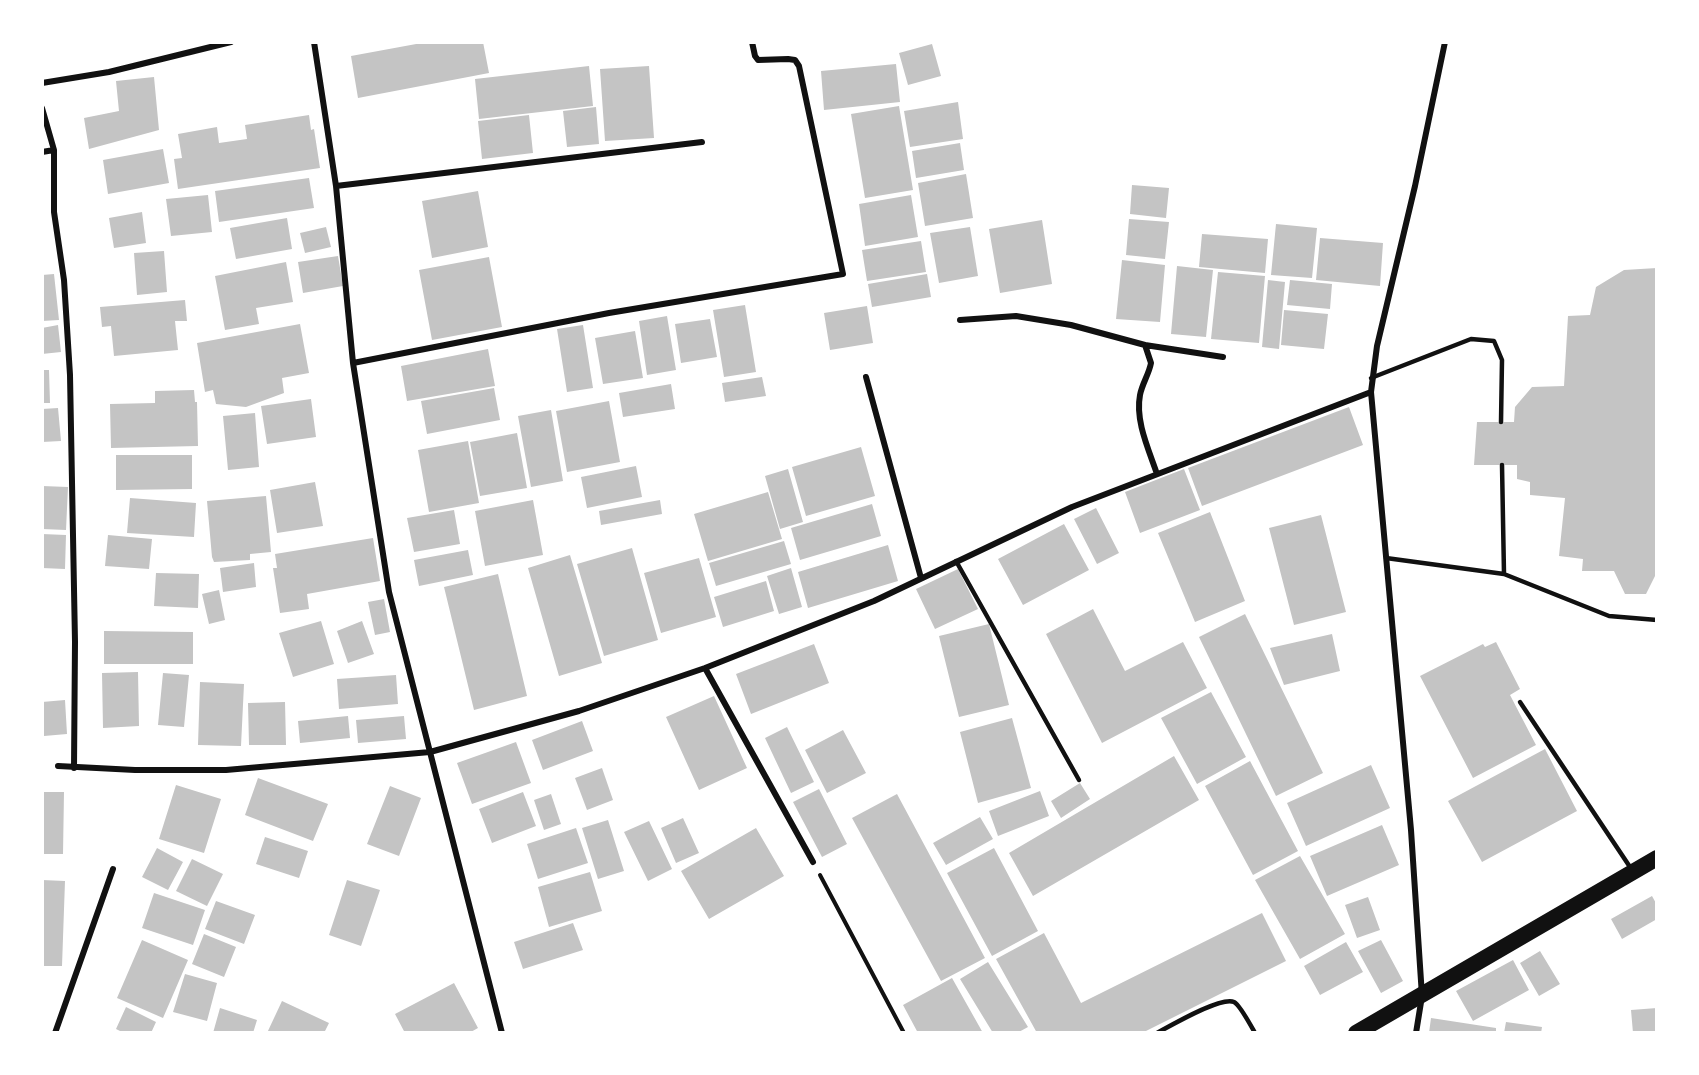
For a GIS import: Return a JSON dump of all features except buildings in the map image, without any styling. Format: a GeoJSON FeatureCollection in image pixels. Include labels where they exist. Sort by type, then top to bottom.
{"type":"FeatureCollection","features":[{"type":"Feature","properties":{"kind":"highway"},"geometry":{"type":"LineString","coordinates":[[1356,1033],[1657,858]]}},
{"type":"Feature","properties":{"kind":"street"},"geometry":{"type":"LineString","coordinates":[[42,83],[109,72],[231,42]]}},
{"type":"Feature","properties":{"kind":"street"},"geometry":{"type":"LineString","coordinates":[[314,42],[336,186],[352,363],[389,592],[502,1033]]}},
{"type":"Feature","properties":{"kind":"street"},"geometry":{"type":"LineString","coordinates":[[352,363],[609,313],[843,274],[799,66],[795,60],[758,60],[752,42]]}},
{"type":"Feature","properties":{"kind":"street"},"geometry":{"type":"LineString","coordinates":[[1416,1033],[1422,996],[1411,830],[1371,378],[1445,42]]}},
{"type":"Feature","properties":{"kind":"street"},"geometry":{"type":"LineString","coordinates":[[42,108],[54,150],[54,212],[64,280],[69,375],[75,642],[74,768]]}},
{"type":"Feature","properties":{"kind":"street"},"geometry":{"type":"LineString","coordinates":[[336,186],[702,142]]}},
{"type":"Feature","properties":{"kind":"street"},"geometry":{"type":"LineString","coordinates":[[42,152],[54,150]]}},
{"type":"Feature","properties":{"kind":"street"},"geometry":{"type":"LineString","coordinates":[[960,320],[1016,316],[1071,325],[1145,345],[1224,357]]}},
{"type":"Feature","properties":{"kind":"street"},"geometry":{"type":"LineString","coordinates":[[1145,345],[1151,363],[1140,393],[1139,406],[1156,474]]}},
{"type":"Feature","properties":{"kind":"street"},"geometry":{"type":"LineString","coordinates":[[866,377],[921,578]]}},
{"type":"Feature","properties":{"kind":"street"},"geometry":{"type":"LineString","coordinates":[[58,766],[135,770],[226,770],[430,752],[579,711],[705,668],[874,601],[1072,507],[1371,392]]}},
{"type":"Feature","properties":{"kind":"street"},"geometry":{"type":"LineString","coordinates":[[705,668],[813,862]]}},
{"type":"Feature","properties":{"kind":"street"},"geometry":{"type":"LineString","coordinates":[[55,1033],[113,868]]}},
{"type":"Feature","properties":{"kind":"lane"},"geometry":{"type":"LineString","coordinates":[[1371,378],[1471,339],[1494,341],[1502,360],[1501,422]]}},
{"type":"Feature","properties":{"kind":"lane"},"geometry":{"type":"LineString","coordinates":[[1502,465],[1504,574]]}},
{"type":"Feature","properties":{"kind":"lane"},"geometry":{"type":"LineString","coordinates":[[1386,558],[1504,574],[1609,616],[1657,620]]}},
{"type":"Feature","properties":{"kind":"lane"},"geometry":{"type":"LineString","coordinates":[[956,561],[1079,780]]}},
{"type":"Feature","properties":{"kind":"lane"},"geometry":{"type":"LineString","coordinates":[[1520,702],[1634,872]]}},
{"type":"Feature","properties":{"kind":"lane"},"geometry":{"type":"LineString","coordinates":[[1156,1033],[1203,1010],[1228,1001],[1238,1006],[1255,1033]]}},
{"type":"Feature","properties":{"kind":"path"},"geometry":{"type":"LineString","coordinates":[[813,862],[904,1033]]}}]}
